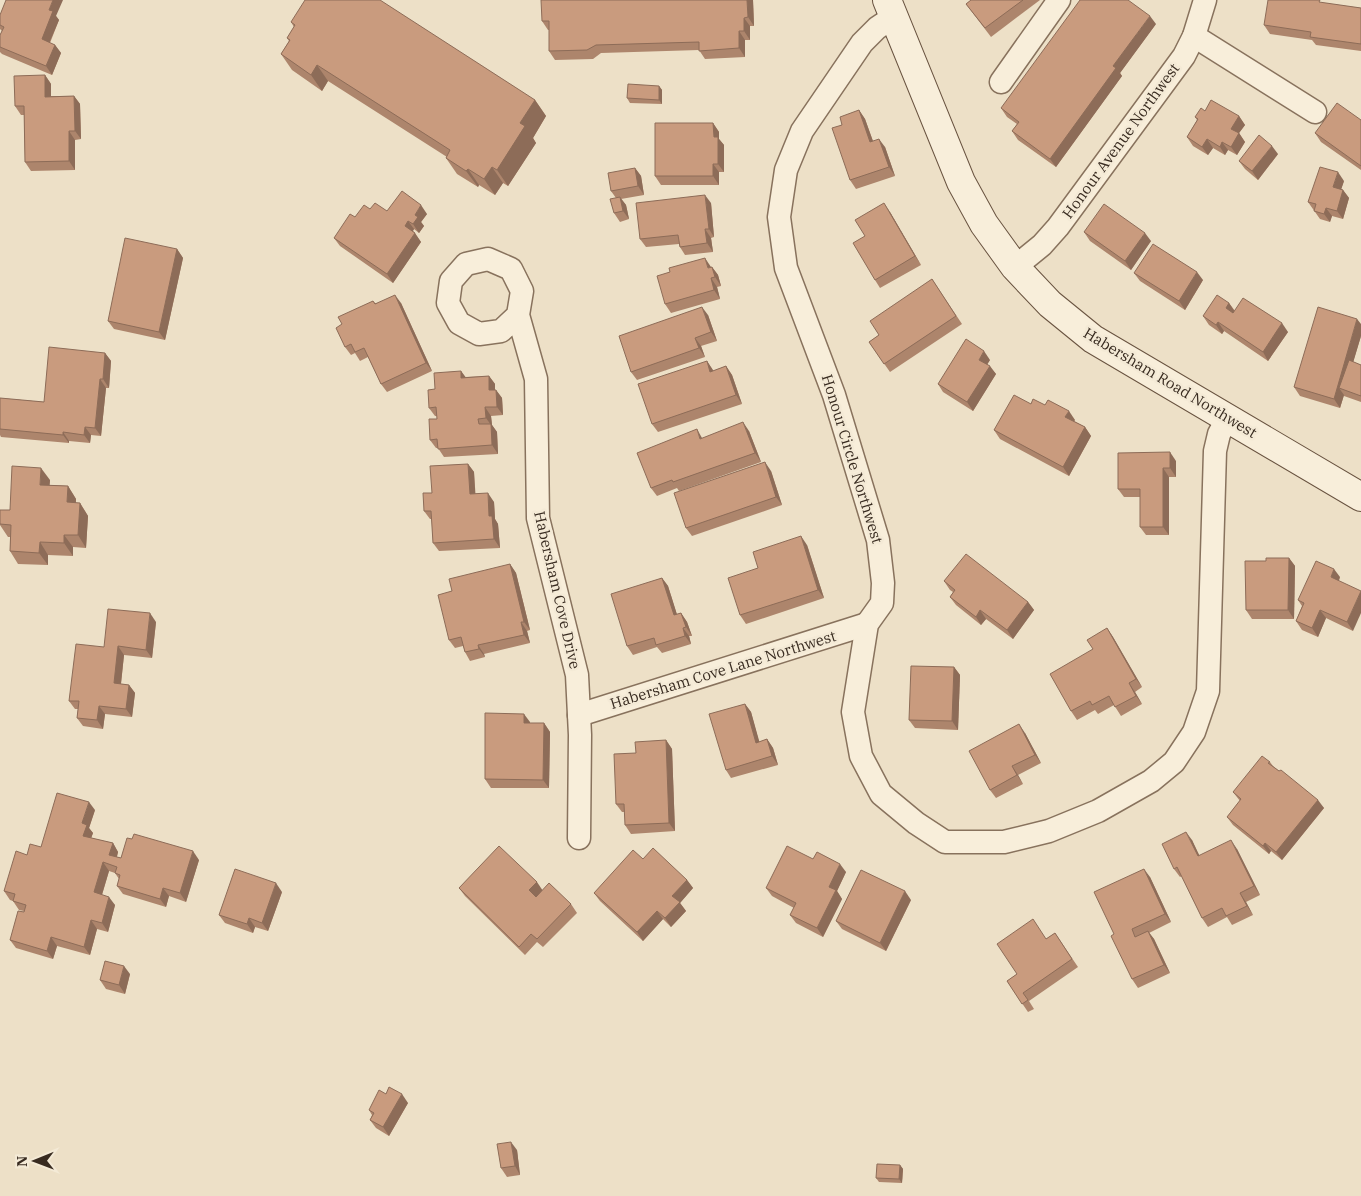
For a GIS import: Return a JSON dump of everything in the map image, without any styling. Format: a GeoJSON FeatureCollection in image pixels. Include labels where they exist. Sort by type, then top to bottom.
{"type":"FeatureCollection","features":[{"type":"Feature","properties":{"kind":"street"},"geometry":{"type":"LineString","coordinates":[[1001,82],[1059,0]]}},
{"type":"Feature","properties":{"kind":"street","name":"Honour Avenue Northwest"},"geometry":{"type":"LineString","coordinates":[[1015,267],[1042,245],[1058,226],[1184,56],[1194,36],[1205,0]]}},
{"type":"Feature","properties":{"kind":"street","name":"Habersham Road Northwest"},"geometry":{"type":"LineString","coordinates":[[891,8],[961,182],[984,224],[1015,267],[1050,304],[1093,339],[1361,497]]}},
{"type":"Feature","properties":{"kind":"street","name":"Honour Circle Northwest"},"geometry":{"type":"LineString","coordinates":[[891,8],[877,28],[862,43],[802,131],[786,170],[779,217],[786,268],[834,396],[878,540],[883,583],[882,603],[868,624],[854,712],[861,756],[881,794],[916,823],[946,842],[1004,842],[1049,831],[1098,811],[1151,782],[1174,762],[1194,732],[1208,691],[1215,451],[1219,434],[1227,419]]}},
{"type":"Feature","properties":{"kind":"street"},"geometry":{"type":"LineString","coordinates":[[1194,36],[1315,112]]}},
{"type":"Feature","properties":{"kind":"street","name":"Habersham Cove Drive"},"geometry":{"type":"LineString","coordinates":[[518,315],[536,379],[538,518],[577,675],[579,715],[579,838]]}},
{"type":"Feature","properties":{"kind":"street","name":"Habersham Cove Lane Northwest"},"geometry":{"type":"LineString","coordinates":[[579,715],[868,624]]}},
{"type":"Feature","properties":{"kind":"building"},"geometry":{"type":"Polygon","coordinates":[[[6,0],[53,0],[49,10],[53,11],[42,39],[55,45],[46,66],[0,47],[0,35],[4,27],[0,25],[0,15],[6,0]]]}},
{"type":"Feature","properties":{"kind":"building"},"geometry":{"type":"Polygon","coordinates":[[[305,0],[380,0],[535,100],[520,123],[525,126],[497,170],[492,167],[484,179],[468,169],[466,171],[446,158],[450,150],[317,65],[311,75],[281,54],[290,40],[287,38],[295,25],[291,22],[305,0]]]}},
{"type":"Feature","properties":{"kind":"building"},"geometry":{"type":"Polygon","coordinates":[[[541,0],[747,0],[748,17],[744,18],[744,31],[739,31],[739,48],[699,51],[699,42],[596,45],[587,50],[549,51],[549,21],[542,21],[541,0]]]}},
{"type":"Feature","properties":{"kind":"building"},"geometry":{"type":"Polygon","coordinates":[[[971,0],[1023,0],[985,28],[966,4],[971,0]]]}},
{"type":"Feature","properties":{"kind":"building"},"geometry":{"type":"Polygon","coordinates":[[[1080,0],[1128,0],[1150,16],[1113,66],[1116,68],[1050,159],[1012,131],[1019,122],[1001,108],[1080,0]]]}},
{"type":"Feature","properties":{"kind":"building"},"geometry":{"type":"Polygon","coordinates":[[[1268,0],[1320,0],[1319,2],[1361,8],[1361,44],[1310,37],[1311,32],[1264,25],[1268,0]]]}},
{"type":"Feature","properties":{"kind":"building"},"geometry":{"type":"Polygon","coordinates":[[[45,75],[45,97],[74,96],[75,131],[69,131],[69,161],[25,162],[24,106],[15,106],[14,76],[45,75]]]}},
{"type":"Feature","properties":{"kind":"building"},"geometry":{"type":"Polygon","coordinates":[[[628,84],[659,86],[659,100],[627,98],[628,84]]]}},
{"type":"Feature","properties":{"kind":"building"},"geometry":{"type":"Polygon","coordinates":[[[1211,100],[1239,116],[1231,129],[1239,133],[1231,147],[1222,142],[1220,147],[1207,139],[1202,147],[1187,137],[1198,119],[1195,117],[1201,108],[1205,111],[1211,100]]]}},
{"type":"Feature","properties":{"kind":"building"},"geometry":{"type":"Polygon","coordinates":[[[1337,103],[1361,120],[1361,166],[1315,133],[1337,103]]]}},
{"type":"Feature","properties":{"kind":"building"},"geometry":{"type":"Polygon","coordinates":[[[859,110],[870,142],[879,139],[889,167],[850,180],[832,128],[842,125],[840,117],[859,110]]]}},
{"type":"Feature","properties":{"kind":"building"},"geometry":{"type":"Polygon","coordinates":[[[655,123],[713,123],[714,137],[718,137],[718,164],[713,164],[713,176],[655,176],[655,123]]]}},
{"type":"Feature","properties":{"kind":"building"},"geometry":{"type":"Polygon","coordinates":[[[1259,135],[1272,146],[1252,171],[1239,161],[1259,135]]]}},
{"type":"Feature","properties":{"kind":"building"},"geometry":{"type":"Polygon","coordinates":[[[1320,167],[1338,172],[1333,187],[1343,190],[1337,211],[1326,208],[1324,214],[1314,211],[1316,204],[1308,202],[1320,167]]]}},
{"type":"Feature","properties":{"kind":"building"},"geometry":{"type":"Polygon","coordinates":[[[635,168],[638,186],[611,191],[608,173],[635,168]]]}},
{"type":"Feature","properties":{"kind":"building"},"geometry":{"type":"Polygon","coordinates":[[[402,191],[421,205],[415,215],[418,217],[413,224],[408,221],[405,226],[415,233],[387,274],[334,238],[350,214],[355,217],[364,205],[370,209],[375,203],[387,211],[402,191]]]}},
{"type":"Feature","properties":{"kind":"building"},"geometry":{"type":"Polygon","coordinates":[[[705,195],[709,229],[705,229],[707,243],[680,247],[678,235],[640,239],[636,203],[705,195]]]}},
{"type":"Feature","properties":{"kind":"building"},"geometry":{"type":"Polygon","coordinates":[[[620,197],[623,211],[614,213],[610,199],[620,197]]]}},
{"type":"Feature","properties":{"kind":"building"},"geometry":{"type":"Polygon","coordinates":[[[884,203],[915,256],[875,280],[853,243],[865,236],[855,220],[884,203]]]}},
{"type":"Feature","properties":{"kind":"building"},"geometry":{"type":"Polygon","coordinates":[[[1104,204],[1145,233],[1125,261],[1084,232],[1104,204]]]}},
{"type":"Feature","properties":{"kind":"building"},"geometry":{"type":"Polygon","coordinates":[[[125,238],[177,249],[159,332],[108,321],[125,238]]]}},
{"type":"Feature","properties":{"kind":"building"},"geometry":{"type":"Polygon","coordinates":[[[1153,244],[1197,272],[1179,301],[1134,273],[1153,244]]]}},
{"type":"Feature","properties":{"kind":"building"},"geometry":{"type":"Polygon","coordinates":[[[705,258],[708,268],[712,267],[715,277],[711,278],[714,290],[665,304],[657,276],[670,272],[669,268],[705,258]]]}},
{"type":"Feature","properties":{"kind":"building"},"geometry":{"type":"Polygon","coordinates":[[[932,279],[956,316],[884,364],[869,342],[879,335],[870,321],[932,279]]]}},
{"type":"Feature","properties":{"kind":"building"},"geometry":{"type":"Polygon","coordinates":[[[395,295],[426,363],[381,384],[364,348],[355,352],[351,344],[345,347],[336,328],[342,324],[338,317],[373,301],[375,304],[395,295]]]}},
{"type":"Feature","properties":{"kind":"building"},"geometry":{"type":"Polygon","coordinates":[[[1217,295],[1229,303],[1226,308],[1233,313],[1243,298],[1282,323],[1263,352],[1218,322],[1216,325],[1203,316],[1217,295]]]}},
{"type":"Feature","properties":{"kind":"building"},"geometry":{"type":"Polygon","coordinates":[[[702,307],[711,332],[695,338],[699,348],[631,372],[619,336],[702,307]]]}},
{"type":"Feature","properties":{"kind":"building"},"geometry":{"type":"Polygon","coordinates":[[[1318,307],[1357,319],[1334,399],[1294,387],[1318,307]]]}},
{"type":"Feature","properties":{"kind":"building"},"geometry":{"type":"Polygon","coordinates":[[[966,339],[984,351],[979,360],[990,366],[967,402],[938,384],[966,339]]]}},
{"type":"Feature","properties":{"kind":"building"},"geometry":{"type":"Polygon","coordinates":[[[49,347],[105,353],[103,379],[100,379],[95,428],[85,427],[84,435],[0,429],[0,398],[44,402],[49,347]]]}},
{"type":"Feature","properties":{"kind":"building"},"geometry":{"type":"Polygon","coordinates":[[[1349,360],[1361,365],[1361,396],[1339,388],[1349,360]]]}},
{"type":"Feature","properties":{"kind":"building"},"geometry":{"type":"Polygon","coordinates":[[[707,361],[710,372],[726,366],[736,395],[652,424],[638,384],[707,361]]]}},
{"type":"Feature","properties":{"kind":"building"},"geometry":{"type":"Polygon","coordinates":[[[461,371],[461,378],[489,376],[489,390],[496,390],[497,407],[485,407],[486,418],[478,419],[479,424],[491,424],[492,445],[438,449],[437,439],[430,440],[429,419],[437,419],[436,407],[429,408],[428,390],[435,389],[434,373],[461,371]]]}},
{"type":"Feature","properties":{"kind":"building"},"geometry":{"type":"Polygon","coordinates":[[[1014,395],[1031,404],[1033,399],[1045,405],[1048,400],[1069,411],[1065,417],[1085,427],[1063,467],[994,430],[1014,395]]]}},
{"type":"Feature","properties":{"kind":"building"},"geometry":{"type":"Polygon","coordinates":[[[743,422],[755,453],[651,488],[637,453],[697,429],[700,439],[743,422]]]}},
{"type":"Feature","properties":{"kind":"building"},"geometry":{"type":"Polygon","coordinates":[[[1170,452],[1170,468],[1163,468],[1163,527],[1140,527],[1140,489],[1118,489],[1118,453],[1170,452]]]}},
{"type":"Feature","properties":{"kind":"building"},"geometry":{"type":"Polygon","coordinates":[[[765,462],[776,497],[686,528],[674,493],[765,462]]]}},
{"type":"Feature","properties":{"kind":"building"},"geometry":{"type":"Polygon","coordinates":[[[468,464],[470,494],[488,493],[489,516],[492,516],[494,539],[433,543],[431,511],[424,511],[423,493],[432,493],[430,466],[468,464]]]}},
{"type":"Feature","properties":{"kind":"building"},"geometry":{"type":"Polygon","coordinates":[[[12,466],[41,468],[40,485],[68,486],[67,502],[80,503],[78,535],[64,535],[64,543],[40,542],[39,553],[10,551],[11,525],[0,524],[0,510],[10,510],[12,466]]]}},
{"type":"Feature","properties":{"kind":"building"},"geometry":{"type":"Polygon","coordinates":[[[801,536],[818,590],[740,615],[728,578],[758,568],[753,552],[801,536]]]}},
{"type":"Feature","properties":{"kind":"building"},"geometry":{"type":"Polygon","coordinates":[[[966,554],[1028,602],[1007,630],[980,610],[976,617],[950,597],[955,590],[944,581],[966,554]]]}},
{"type":"Feature","properties":{"kind":"building"},"geometry":{"type":"Polygon","coordinates":[[[1266,558],[1289,558],[1288,610],[1246,610],[1245,561],[1266,561],[1266,558]]]}},
{"type":"Feature","properties":{"kind":"building"},"geometry":{"type":"Polygon","coordinates":[[[1316,561],[1334,569],[1331,577],[1361,591],[1347,622],[1320,610],[1312,628],[1296,621],[1304,603],[1298,600],[1316,561]]]}},
{"type":"Feature","properties":{"kind":"building"},"geometry":{"type":"Polygon","coordinates":[[[510,564],[524,622],[521,622],[524,635],[478,645],[479,649],[465,652],[461,637],[449,640],[438,595],[452,591],[449,579],[510,564]]]}},
{"type":"Feature","properties":{"kind":"building"},"geometry":{"type":"Polygon","coordinates":[[[662,578],[674,615],[681,613],[686,627],[683,628],[685,636],[656,645],[654,638],[627,646],[611,594],[662,578]]]}},
{"type":"Feature","properties":{"kind":"building"},"geometry":{"type":"Polygon","coordinates":[[[108,609],[150,613],[146,650],[118,646],[114,683],[129,685],[126,709],[99,706],[97,720],[77,718],[79,701],[69,701],[76,644],[104,647],[108,609]]]}},
{"type":"Feature","properties":{"kind":"building"},"geometry":{"type":"Polygon","coordinates":[[[1107,628],[1136,679],[1129,683],[1136,696],[1115,707],[1109,696],[1092,705],[1090,701],[1071,711],[1050,674],[1093,649],[1087,640],[1107,628]]]}},
{"type":"Feature","properties":{"kind":"building"},"geometry":{"type":"Polygon","coordinates":[[[911,666],[954,667],[952,721],[909,720],[911,666]]]}},
{"type":"Feature","properties":{"kind":"building"},"geometry":{"type":"Polygon","coordinates":[[[745,704],[756,743],[767,739],[772,756],[726,770],[709,714],[745,704]]]}},
{"type":"Feature","properties":{"kind":"building"},"geometry":{"type":"Polygon","coordinates":[[[485,713],[524,714],[524,723],[544,723],[543,780],[485,779],[485,713]]]}},
{"type":"Feature","properties":{"kind":"building"},"geometry":{"type":"Polygon","coordinates":[[[1019,724],[1035,755],[1012,766],[1017,775],[990,790],[969,751],[1019,724]]]}},
{"type":"Feature","properties":{"kind":"building"},"geometry":{"type":"Polygon","coordinates":[[[666,740],[669,823],[625,825],[624,804],[616,804],[614,754],[636,753],[635,742],[666,740]]]}},
{"type":"Feature","properties":{"kind":"building"},"geometry":{"type":"Polygon","coordinates":[[[1262,756],[1270,762],[1268,763],[1279,771],[1281,770],[1318,800],[1276,852],[1265,843],[1263,846],[1227,817],[1241,799],[1233,792],[1262,756]]]}},
{"type":"Feature","properties":{"kind":"building"},"geometry":{"type":"Polygon","coordinates":[[[57,793],[89,802],[82,823],[87,825],[83,836],[113,843],[109,855],[121,858],[127,838],[132,839],[134,834],[193,851],[180,893],[163,888],[160,899],[117,886],[120,875],[115,873],[117,867],[103,862],[94,892],[109,897],[102,923],[91,920],[84,947],[51,937],[47,951],[10,940],[18,911],[24,912],[26,905],[13,901],[15,894],[4,891],[16,851],[27,855],[30,844],[41,847],[57,793]]]}},
{"type":"Feature","properties":{"kind":"building"},"geometry":{"type":"Polygon","coordinates":[[[1186,832],[1198,856],[1231,840],[1254,886],[1240,893],[1247,906],[1226,916],[1222,908],[1202,918],[1177,867],[1174,869],[1162,844],[1186,832]]]}},
{"type":"Feature","properties":{"kind":"building"},"geometry":{"type":"Polygon","coordinates":[[[499,846],[537,882],[529,890],[536,897],[549,883],[571,904],[537,939],[531,934],[519,947],[459,888],[499,846]]]}},
{"type":"Feature","properties":{"kind":"building"},"geometry":{"type":"Polygon","coordinates":[[[787,846],[813,859],[817,852],[840,864],[829,887],[836,890],[817,928],[790,915],[796,903],[766,888],[787,846]]]}},
{"type":"Feature","properties":{"kind":"building"},"geometry":{"type":"Polygon","coordinates":[[[653,848],[687,880],[672,896],[680,902],[665,918],[657,911],[637,932],[594,893],[633,850],[643,859],[653,848]]]}},
{"type":"Feature","properties":{"kind":"building"},"geometry":{"type":"Polygon","coordinates":[[[235,869],[276,883],[262,923],[249,918],[247,924],[219,915],[235,869]]]}},
{"type":"Feature","properties":{"kind":"building"},"geometry":{"type":"Polygon","coordinates":[[[1144,869],[1165,914],[1132,929],[1135,937],[1148,931],[1164,965],[1132,979],[1111,936],[1114,934],[1094,892],[1144,869]]]}},
{"type":"Feature","properties":{"kind":"building"},"geometry":{"type":"Polygon","coordinates":[[[861,870],[905,891],[880,943],[836,921],[861,870]]]}},
{"type":"Feature","properties":{"kind":"building"},"geometry":{"type":"Polygon","coordinates":[[[1033,919],[1046,939],[1055,933],[1072,959],[1023,993],[1028,1000],[1022,1004],[1007,981],[1017,974],[997,944],[1033,919]]]}},
{"type":"Feature","properties":{"kind":"building"},"geometry":{"type":"Polygon","coordinates":[[[105,961],[124,966],[119,985],[100,980],[105,961]]]}},
{"type":"Feature","properties":{"kind":"building"},"geometry":{"type":"Polygon","coordinates":[[[389,1087],[402,1094],[383,1127],[370,1120],[374,1113],[369,1110],[379,1090],[386,1094],[389,1087]]]}},
{"type":"Feature","properties":{"kind":"building"},"geometry":{"type":"Polygon","coordinates":[[[511,1142],[515,1166],[501,1168],[497,1144],[511,1142]]]}},
{"type":"Feature","properties":{"kind":"building"},"geometry":{"type":"Polygon","coordinates":[[[877,1164],[900,1165],[899,1179],[876,1178],[877,1164]]]}}]}
